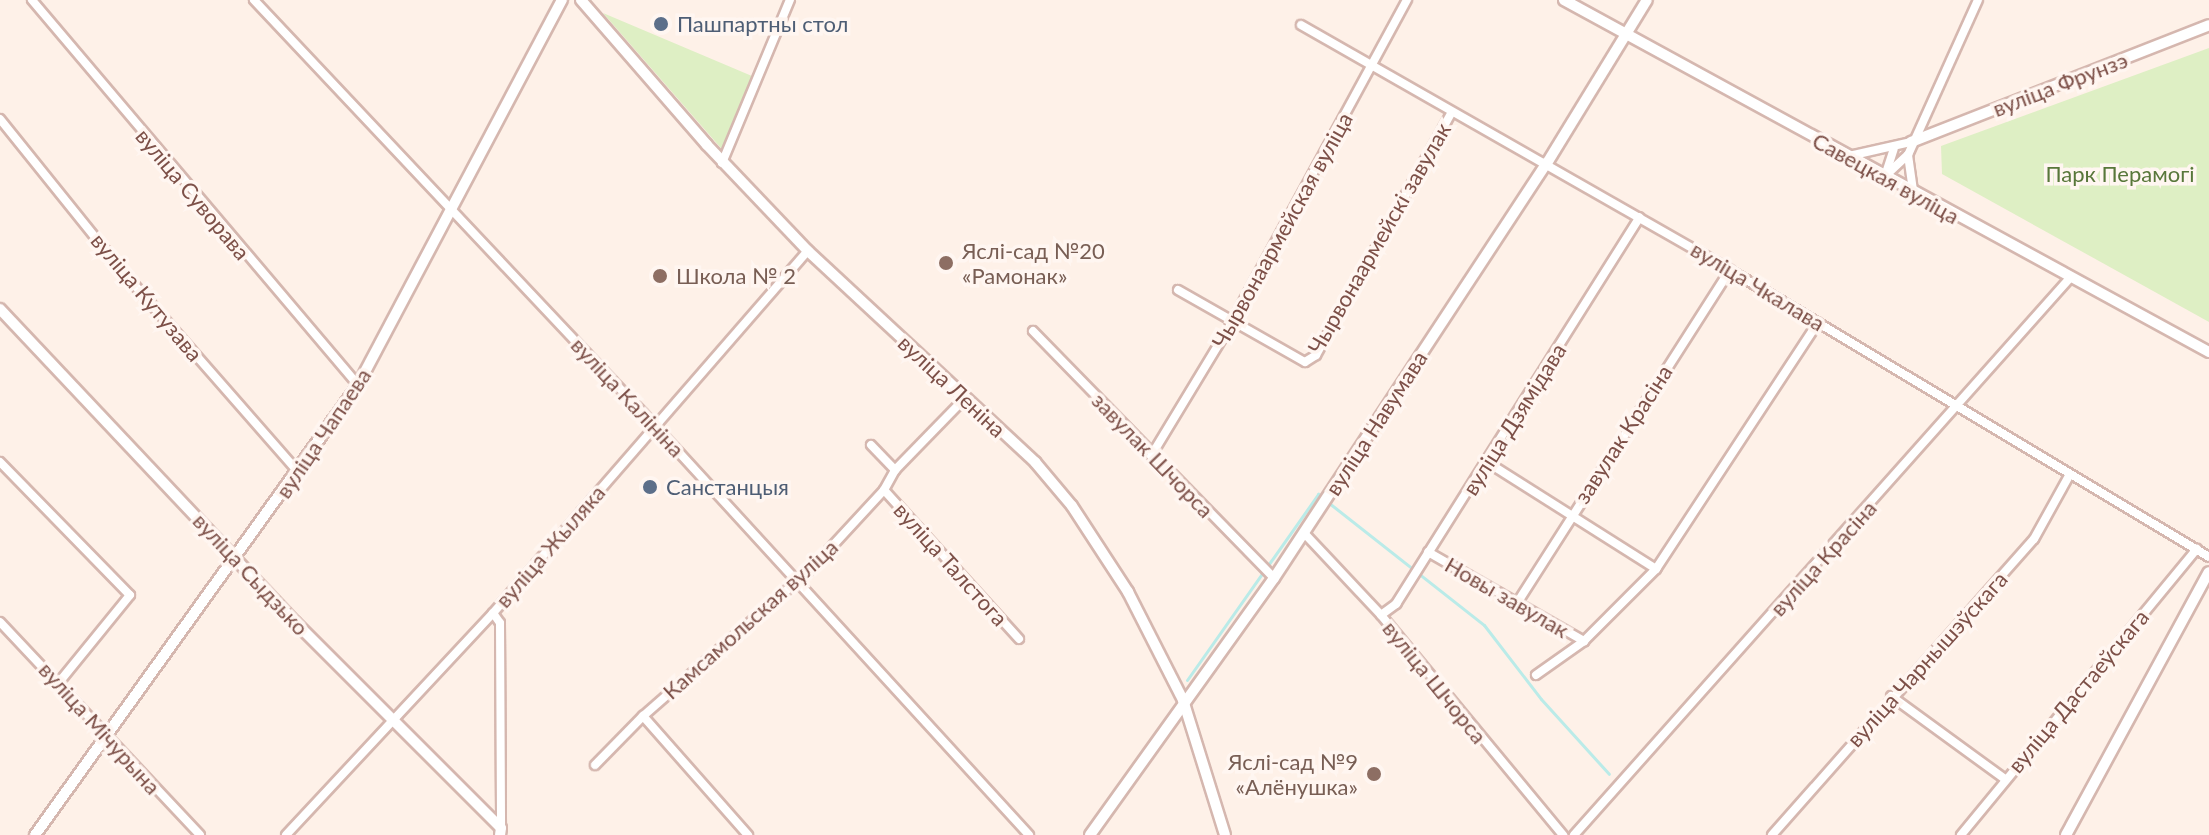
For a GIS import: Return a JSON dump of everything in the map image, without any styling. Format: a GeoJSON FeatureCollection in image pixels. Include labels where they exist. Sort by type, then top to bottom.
{"type":"FeatureCollection","features":[{"type":"Feature","properties":{"kind":"street","name":"вуліца Суворава"},"geometry":{"type":"LineString","coordinates":[[32,0],[358,385]]}},
{"type":"Feature","properties":{"kind":"street","name":"вуліца Калініна"},"geometry":{"type":"LineString","coordinates":[[254,0],[453,209],[1029,835]]}},
{"type":"Feature","properties":{"kind":"street","name":"вуліца Чапаева"},"geometry":{"type":"LineString","coordinates":[[35,835],[358,385],[562,0]]}},
{"type":"Feature","properties":{"kind":"street","name":"вуліца Леніна"},"geometry":{"type":"LineString","coordinates":[[581,0],[722,163],[808,251],[1035,462],[1072,506],[1128,592],[1183,700],[1225,835]]}},
{"type":"Feature","properties":{"kind":"street"},"geometry":{"type":"LineString","coordinates":[[722,163],[790,0]]}},
{"type":"Feature","properties":{"kind":"street","name":"Чырвонаармейская вуліца"},"geometry":{"type":"LineString","coordinates":[[1151,456],[1231,324],[1407,0]]}},
{"type":"Feature","properties":{"kind":"street","name":"Савецкая вуліца"},"geometry":{"type":"LineString","coordinates":[[1564,0],[2209,352]]}},
{"type":"Feature","properties":{"kind":"street","name":"вуліца Навумава"},"geometry":{"type":"LineString","coordinates":[[1090,835],[1183,700],[1274,578],[1547,163],[1647,0]]}},
{"type":"Feature","properties":{"kind":"street"},"geometry":{"type":"LineString","coordinates":[[1913,193],[1908,155],[1911,142],[1978,0]]}},
{"type":"Feature","properties":{"kind":"street","name":"вуліца Чкалава"},"geometry":{"type":"LineString","coordinates":[[1301,25],[1640,217],[1818,322],[1957,410],[2209,557]]}},
{"type":"Feature","properties":{"kind":"street","name":"вуліца Фрунзэ"},"geometry":{"type":"LineString","coordinates":[[1846,156],[1894,149],[2209,25]]}},
{"type":"Feature","properties":{"kind":"street","name":"Чырвонаармейскі завулак"},"geometry":{"type":"LineString","coordinates":[[1231,324],[1305,362],[1316,355],[1452,112]]}},
{"type":"Feature","properties":{"kind":"street","name":"вуліца Кутузава"},"geometry":{"type":"LineString","coordinates":[[0,119],[124,273],[298,472]]}},
{"type":"Feature","properties":{"kind":"street"},"geometry":{"type":"LineString","coordinates":[[1884,177],[1894,149]]}},
{"type":"Feature","properties":{"kind":"street"},"geometry":{"type":"LineString","coordinates":[[1884,177],[1908,155]]}},
{"type":"Feature","properties":{"kind":"street","name":"вуліца Дзямідава"},"geometry":{"type":"LineString","coordinates":[[1381,615],[1396,604],[1640,217]]}},
{"type":"Feature","properties":{"kind":"street","name":"вуліца Жыляка"},"geometry":{"type":"LineString","coordinates":[[286,835],[390,718],[493,613],[808,251]]}},
{"type":"Feature","properties":{"kind":"street","name":"завулак Красіна"},"geometry":{"type":"LineString","coordinates":[[1519,600],[1730,270]]}},
{"type":"Feature","properties":{"kind":"street","name":"вуліца Красіна"},"geometry":{"type":"LineString","coordinates":[[1574,835],[1957,410],[2070,278]]}},
{"type":"Feature","properties":{"kind":"street"},"geometry":{"type":"LineString","coordinates":[[1178,290],[1231,324]]}},
{"type":"Feature","properties":{"kind":"street","name":"вуліца Сыдзько"},"geometry":{"type":"LineString","coordinates":[[0,309],[501,832]]}},
{"type":"Feature","properties":{"kind":"street"},"geometry":{"type":"LineString","coordinates":[[1536,675],[1584,641],[1656,569],[1818,322]]}},
{"type":"Feature","properties":{"kind":"street","name":"завулак Шчорса"},"geometry":{"type":"LineString","coordinates":[[1033,331],[1151,456],[1274,578]]}},
{"type":"Feature","properties":{"kind":"street","name":"Камсамольская вуліца"},"geometry":{"type":"LineString","coordinates":[[595,765],[643,716],[795,579],[884,490],[895,470],[965,398]]}},
{"type":"Feature","properties":{"kind":"street","name":"вуліца Талстога"},"geometry":{"type":"LineString","coordinates":[[871,445],[895,470]]}},
{"type":"Feature","properties":{"kind":"street"},"geometry":{"type":"LineString","coordinates":[[0,462],[130,595],[60,681]]}},
{"type":"Feature","properties":{"kind":"street"},"geometry":{"type":"LineString","coordinates":[[1487,462],[1656,569]]}},
{"type":"Feature","properties":{"kind":"street","name":"вуліца Чарнышэўскага"},"geometry":{"type":"LineString","coordinates":[[1772,835],[1891,696],[2034,539],[2070,474]]}},
{"type":"Feature","properties":{"kind":"street","name":"вуліца Талстога"},"geometry":{"type":"LineString","coordinates":[[884,490],[1019,639]]}},
{"type":"Feature","properties":{"kind":"street","name":"вуліца Шчорса"},"geometry":{"type":"LineString","coordinates":[[1304,533],[1381,615],[1563,835]]}},
{"type":"Feature","properties":{"kind":"street","name":"вуліца Дастаеўскага"},"geometry":{"type":"LineString","coordinates":[[1961,835],[2197,549]]}},
{"type":"Feature","properties":{"kind":"street","name":"Новы завулак"},"geometry":{"type":"LineString","coordinates":[[1428,552],[1519,600],[1584,641]]}},
{"type":"Feature","properties":{"kind":"street","name":"вуліца Дастаеўскага"},"geometry":{"type":"LineString","coordinates":[[2066,835],[2209,572]]}},
{"type":"Feature","properties":{"kind":"street"},"geometry":{"type":"LineString","coordinates":[[493,613],[500,623],[501,832]]}},
{"type":"Feature","properties":{"kind":"street","name":"вуліца Мічурына"},"geometry":{"type":"LineString","coordinates":[[0,622],[60,681],[107,738],[200,835]]}},
{"type":"Feature","properties":{"kind":"street"},"geometry":{"type":"LineString","coordinates":[[1891,696],[2005,779]]}},
{"type":"Feature","properties":{"kind":"street"},"geometry":{"type":"LineString","coordinates":[[643,716],[748,835]]}},
{"type":"Feature","properties":{"kind":"green space"},"geometry":{"type":"Polygon","coordinates":[[[603,13],[759,79],[726,154],[720,147],[603,13]]]}},
{"type":"Feature","properties":{"kind":"green space","name":"Парк Перамогі"},"geometry":{"type":"Polygon","coordinates":[[[2209,48],[2209,322],[1942,174],[1941,146],[2209,48]]]}},
{"type":"Feature","properties":{"kind":"waterway"},"geometry":{"type":"LineString","coordinates":[[1187,680],[1318,494],[1323,498]]}},
{"type":"Feature","properties":{"kind":"waterway"},"geometry":{"type":"LineString","coordinates":[[1329,503],[1484,625],[1541,699],[1609,774]]}},
{"type":"Feature","properties":{"kind":"place","name":"Пашпартны стол"},"geometry":{"type":"Point","coordinates":[661,24]}},
{"type":"Feature","properties":{"kind":"place","name":"Яслі-сад №20 «Рамонак»"},"geometry":{"type":"Point","coordinates":[946,263]}},
{"type":"Feature","properties":{"kind":"place","name":"Школа № 2"},"geometry":{"type":"Point","coordinates":[660,276]}},
{"type":"Feature","properties":{"kind":"place","name":"Санстанцыя"},"geometry":{"type":"Point","coordinates":[650,487]}},
{"type":"Feature","properties":{"kind":"place","name":"Яслі-сад №9 «Алёнушка»"},"geometry":{"type":"Point","coordinates":[1374,774]}}]}
